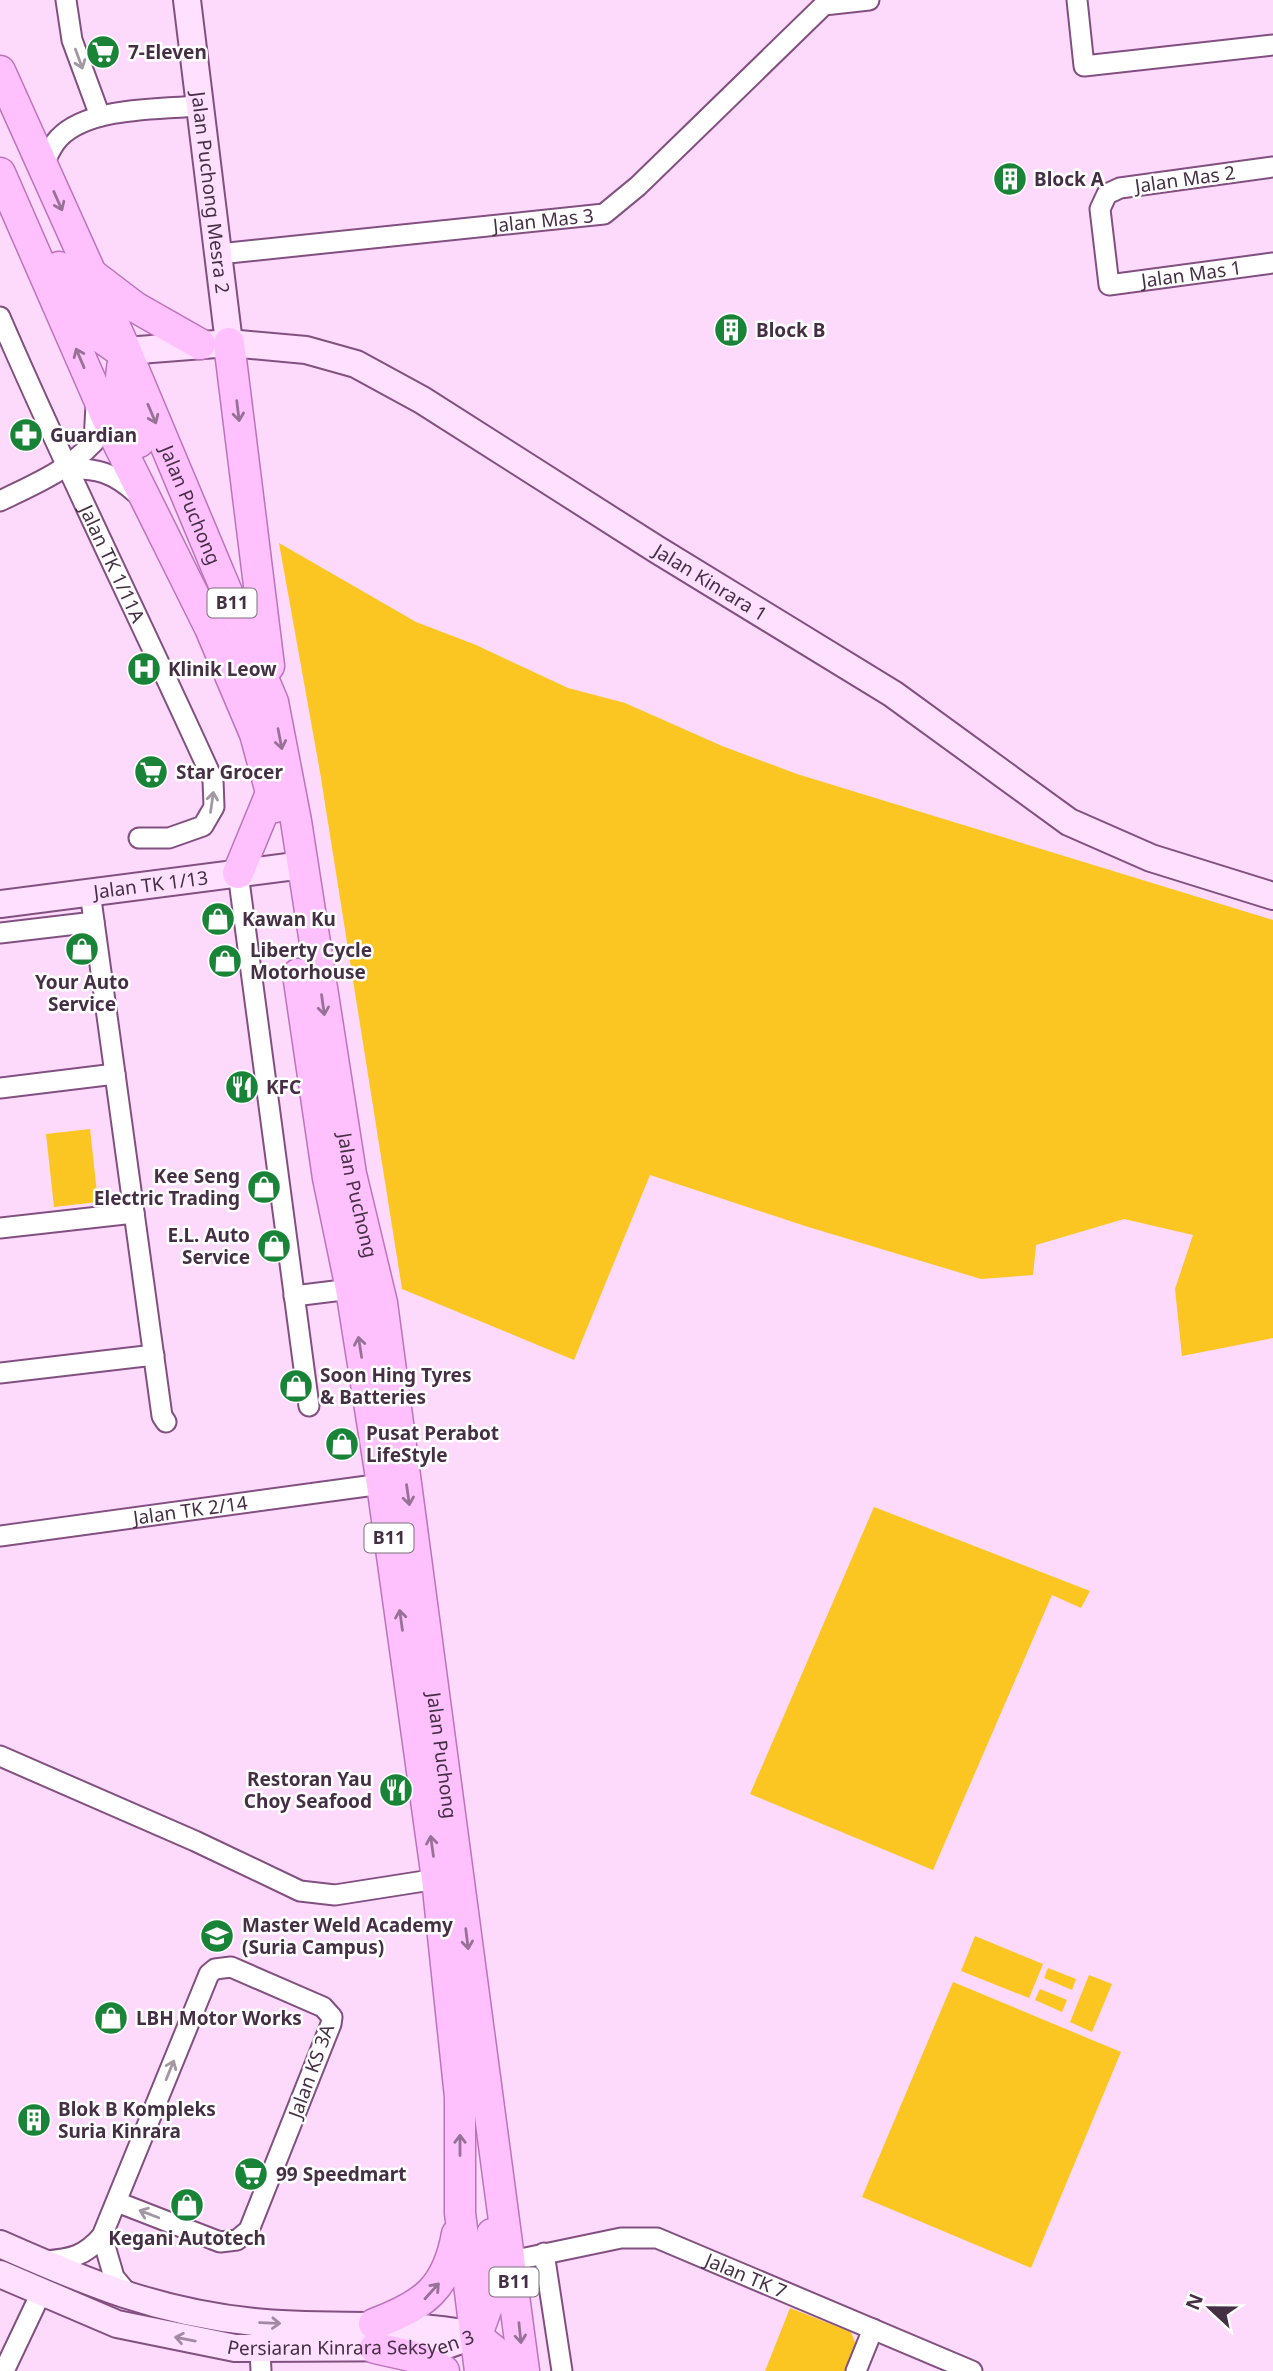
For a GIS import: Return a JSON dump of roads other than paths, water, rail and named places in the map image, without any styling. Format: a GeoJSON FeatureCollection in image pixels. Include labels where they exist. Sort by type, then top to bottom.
{"type":"FeatureCollection","features":[{"type":"Feature","properties":{"kind":"main road","name":"Jalan Puchong"},"geometry":{"type":"LineString","coordinates":[[0,71],[126,351],[273,702],[295,866],[351,1174],[382,1303],[524,2371]]}},
{"type":"Feature","properties":{"kind":"main road","name":"Jalan Puchong"},"geometry":{"type":"LineString","coordinates":[[1,176],[95,392],[210,628],[255,734],[280,825],[295,866],[304,1024],[382,1484],[437,1879],[460,2097],[460,2213],[480,2371]]}},
{"type":"Feature","properties":{"kind":"main road"},"geometry":{"type":"LineString","coordinates":[[1,176],[42,231],[96,334],[114,349],[126,351],[120,380],[127,417],[220,613],[246,678],[255,734]]}},
{"type":"Feature","properties":{"kind":"main road"},"geometry":{"type":"LineString","coordinates":[[90,272],[135,307],[200,344]]}},
{"type":"Feature","properties":{"kind":"main road"},"geometry":{"type":"LineString","coordinates":[[229,343],[273,702]]}},
{"type":"Feature","properties":{"kind":"main road"},"geometry":{"type":"LineString","coordinates":[[238,873],[271,793]]}},
{"type":"Feature","properties":{"kind":"main road"},"geometry":{"type":"LineString","coordinates":[[501,2193],[492,2236],[490,2299],[475,2335],[497,2353],[504,2371]]}},
{"type":"Feature","properties":{"kind":"main road"},"geometry":{"type":"LineString","coordinates":[[444,2371],[374,2336],[431,2294],[453,2256],[460,2213]]}},
{"type":"Feature","properties":{"kind":"street"},"geometry":{"type":"LineString","coordinates":[[65,0],[72,40],[100,116]]}},
{"type":"Feature","properties":{"kind":"street","name":"Jalan Puchong Mesra 2"},"geometry":{"type":"LineString","coordinates":[[187,0],[229,343]]}},
{"type":"Feature","properties":{"kind":"street","name":"Jalan Mas 3"},"geometry":{"type":"LineString","coordinates":[[219,254],[604,214],[631,192],[824,5],[869,0]]}},
{"type":"Feature","properties":{"kind":"street"},"geometry":{"type":"LineString","coordinates":[[1077,0],[1084,66],[1273,45]]}},
{"type":"Feature","properties":{"kind":"street"},"geometry":{"type":"LineString","coordinates":[[42,167],[56,141],[64,133],[100,116],[201,106]]}},
{"type":"Feature","properties":{"kind":"street","name":"Jalan Mas 2"},"geometry":{"type":"LineString","coordinates":[[1109,285],[1100,209],[1107,194],[1120,188],[1273,167]]}},
{"type":"Feature","properties":{"kind":"street","name":"Jalan Mas 1"},"geometry":{"type":"LineString","coordinates":[[1109,285],[1273,263]]}},
{"type":"Feature","properties":{"kind":"street","name":"Jalan TK 1/11A"},"geometry":{"type":"LineString","coordinates":[[0,317],[65,469],[143,626],[213,780],[214,807],[203,827],[169,838],[139,838]]}},
{"type":"Feature","properties":{"kind":"street","name":"Jalan Kinrara 1"},"geometry":{"type":"LineString","coordinates":[[126,351],[229,343],[306,350],[356,364],[382,377],[893,694],[1069,822],[1151,858],[1273,896]]}},
{"type":"Feature","properties":{"kind":"street"},"geometry":{"type":"LineString","coordinates":[[0,500],[65,469],[94,442],[97,419],[95,392]]}},
{"type":"Feature","properties":{"kind":"street"},"geometry":{"type":"LineString","coordinates":[[65,469],[88,468],[117,476],[148,503]]}},
{"type":"Feature","properties":{"kind":"street","name":"Jalan TK 1/13"},"geometry":{"type":"LineString","coordinates":[[0,904],[295,866]]}},
{"type":"Feature","properties":{"kind":"street"},"geometry":{"type":"LineString","coordinates":[[238,873],[309,1406]]}},
{"type":"Feature","properties":{"kind":"street"},"geometry":{"type":"LineString","coordinates":[[90,892],[153,1355],[162,1416],[166,1422]]}},
{"type":"Feature","properties":{"kind":"street"},"geometry":{"type":"LineString","coordinates":[[0,933],[94,922]]}},
{"type":"Feature","properties":{"kind":"street"},"geometry":{"type":"LineString","coordinates":[[0,1088],[115,1074]]}},
{"type":"Feature","properties":{"kind":"street"},"geometry":{"type":"LineString","coordinates":[[0,1228],[134,1213]]}},
{"type":"Feature","properties":{"kind":"street"},"geometry":{"type":"LineString","coordinates":[[294,1296],[351,1289]]}},
{"type":"Feature","properties":{"kind":"street"},"geometry":{"type":"LineString","coordinates":[[0,1373],[153,1355]]}},
{"type":"Feature","properties":{"kind":"street","name":"Jalan TK 2/14"},"geometry":{"type":"LineString","coordinates":[[0,1536],[382,1484]]}},
{"type":"Feature","properties":{"kind":"street"},"geometry":{"type":"LineString","coordinates":[[0,1756],[195,1841],[300,1892],[335,1895],[437,1879]]}},
{"type":"Feature","properties":{"kind":"street","name":"Jalan KS 3A"},"geometry":{"type":"LineString","coordinates":[[34,2258],[73,2259],[90,2250],[102,2236],[209,1974],[215,1969],[231,1967],[323,2007],[331,2017],[331,2024],[249,2230],[237,2241],[220,2242],[117,2202]]}},
{"type":"Feature","properties":{"kind":"street"},"geometry":{"type":"LineString","coordinates":[[102,2236],[114,2277],[131,2298]]}},
{"type":"Feature","properties":{"kind":"street","name":"Jalan TK 7"},"geometry":{"type":"LineString","coordinates":[[511,2261],[621,2238],[657,2238],[972,2371]]}},
{"type":"Feature","properties":{"kind":"street","name":"Persiaran Kinrara Seksyen 3"},"geometry":{"type":"LineString","coordinates":[[0,2244],[131,2298],[185,2314],[374,2336],[441,2347],[475,2335]]}},
{"type":"Feature","properties":{"kind":"street"},"geometry":{"type":"LineString","coordinates":[[544,2253],[562,2371]]}},
{"type":"Feature","properties":{"kind":"street"},"geometry":{"type":"LineString","coordinates":[[4,2371],[41,2292],[34,2258]]}},
{"type":"Feature","properties":{"kind":"street","name":"Persiaran Kinrara Seksyen 3"},"geometry":{"type":"LineString","coordinates":[[0,2274],[117,2324],[198,2342],[260,2360],[374,2336]]}},
{"type":"Feature","properties":{"kind":"street"},"geometry":{"type":"LineString","coordinates":[[41,2292],[75,2276]]}},
{"type":"Feature","properties":{"kind":"street"},"geometry":{"type":"LineString","coordinates":[[856,2371],[873,2329]]}},
{"type":"Feature","properties":{"kind":"place","name":"7-Eleven"},"geometry":{"type":"Point","coordinates":[103,52]}},
{"type":"Feature","properties":{"kind":"place","name":"Block A"},"geometry":{"type":"Point","coordinates":[1010,179]}},
{"type":"Feature","properties":{"kind":"place","name":"Block B"},"geometry":{"type":"Point","coordinates":[731,330]}},
{"type":"Feature","properties":{"kind":"place","name":"Guardian"},"geometry":{"type":"Point","coordinates":[26,435]}},
{"type":"Feature","properties":{"kind":"place","name":"Klinik Leow"},"geometry":{"type":"Point","coordinates":[144,669]}},
{"type":"Feature","properties":{"kind":"place","name":"Star Grocer"},"geometry":{"type":"Point","coordinates":[151,772]}},
{"type":"Feature","properties":{"kind":"place","name":"Kawan Ku"},"geometry":{"type":"Point","coordinates":[218,919]}},
{"type":"Feature","properties":{"kind":"place","name":"Your Auto Service"},"geometry":{"type":"Point","coordinates":[82,949]}},
{"type":"Feature","properties":{"kind":"place","name":"Liberty Cycle Motorhouse"},"geometry":{"type":"Point","coordinates":[225,961]}},
{"type":"Feature","properties":{"kind":"place","name":"KFC"},"geometry":{"type":"Point","coordinates":[242,1087]}},
{"type":"Feature","properties":{"kind":"place","name":"Kee Seng Electric Trading"},"geometry":{"type":"Point","coordinates":[264,1187]}},
{"type":"Feature","properties":{"kind":"place","name":"E.L. Auto Service"},"geometry":{"type":"Point","coordinates":[274,1246]}},
{"type":"Feature","properties":{"kind":"place","name":"Soon Hing Tyres & Batteries"},"geometry":{"type":"Point","coordinates":[296,1386]}},
{"type":"Feature","properties":{"kind":"place","name":"Pusat Perabot LifeStyle"},"geometry":{"type":"Point","coordinates":[342,1444]}},
{"type":"Feature","properties":{"kind":"place","name":"Restoran Yau Choy Seafood"},"geometry":{"type":"Point","coordinates":[396,1790]}},
{"type":"Feature","properties":{"kind":"place","name":"Master Weld Academy (Suria Campus)"},"geometry":{"type":"Point","coordinates":[217,1936]}},
{"type":"Feature","properties":{"kind":"place","name":"LBH Motor Works"},"geometry":{"type":"Point","coordinates":[111,2018]}},
{"type":"Feature","properties":{"kind":"place","name":"Blok B Kompleks Suria Kinrara"},"geometry":{"type":"Point","coordinates":[34,2120]}},
{"type":"Feature","properties":{"kind":"place","name":"99 Speedmart"},"geometry":{"type":"Point","coordinates":[251,2174]}},
{"type":"Feature","properties":{"kind":"place","name":"Kegani Autotech"},"geometry":{"type":"Point","coordinates":[187,2205]}}]}
